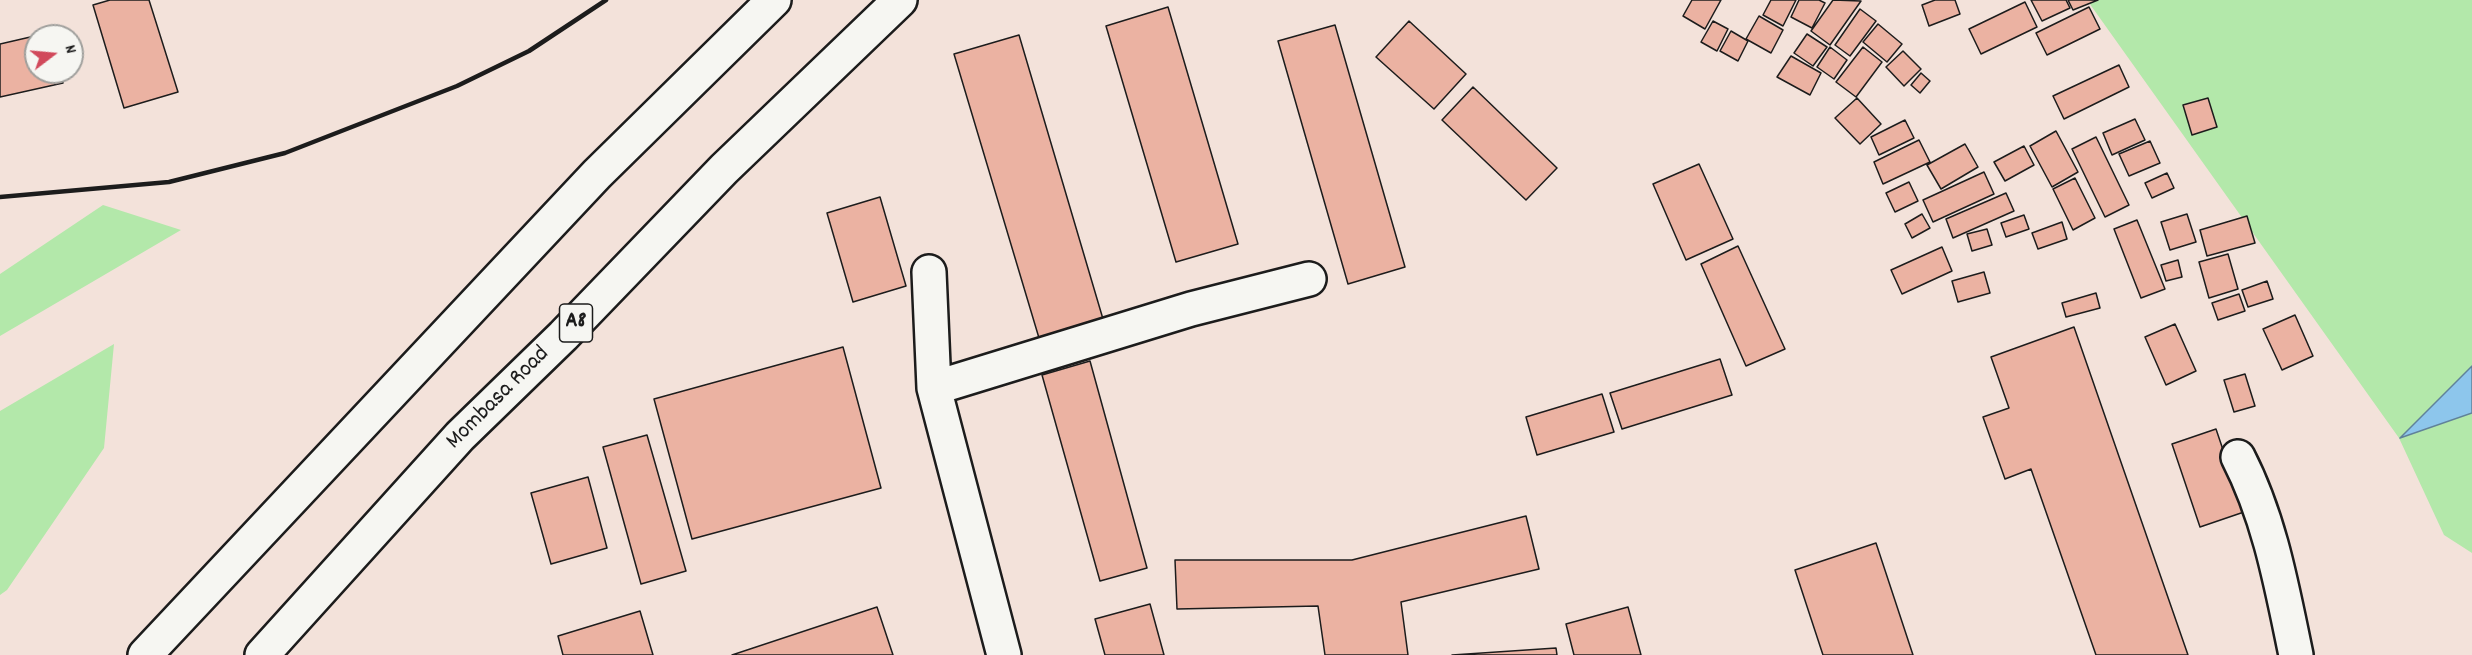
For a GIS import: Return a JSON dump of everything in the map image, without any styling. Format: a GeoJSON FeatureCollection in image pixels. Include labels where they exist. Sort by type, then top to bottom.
{"type":"FeatureCollection","features":[{"type":"Feature","properties":{"kind":"main road"},"geometry":{"type":"LineString","coordinates":[[145,655],[581,190],[774,0]]}},
{"type":"Feature","properties":{"kind":"main road","name":"Mombasa Road"},"geometry":{"type":"LineString","coordinates":[[262,655],[460,436],[563,336],[724,169],[900,0]]}},
{"type":"Feature","properties":{"kind":"main road"},"geometry":{"type":"LineString","coordinates":[[929,272],[934,388],[1004,655]]}},
{"type":"Feature","properties":{"kind":"main road"},"geometry":{"type":"LineString","coordinates":[[934,388],[1191,309],[1309,279]]}},
{"type":"Feature","properties":{"kind":"main road"},"geometry":{"type":"LineString","coordinates":[[2238,458],[2253,486],[2270,540],[2296,655]]}},
{"type":"Feature","properties":{"kind":"green space"},"geometry":{"type":"Polygon","coordinates":[[[2087,0],[2472,0],[2472,366],[2401,437],[2472,413],[2472,553],[2444,535],[2399,438],[2087,0]]]}},
{"type":"Feature","properties":{"kind":"green space"},"geometry":{"type":"Polygon","coordinates":[[[103,205],[181,230],[0,336],[0,274],[103,205]]]}},
{"type":"Feature","properties":{"kind":"green space"},"geometry":{"type":"Polygon","coordinates":[[[114,344],[104,448],[7,590],[0,595],[0,411],[114,344]]]}},
{"type":"Feature","properties":{"kind":"water"},"geometry":{"type":"Polygon","coordinates":[[[2472,366],[2472,413],[2400,438],[2472,366]]]}},
{"type":"Feature","properties":{"kind":"building"},"geometry":{"type":"Polygon","coordinates":[[[110,0],[149,0],[178,92],[124,108],[93,5],[110,0]]]}},
{"type":"Feature","properties":{"kind":"building"},"geometry":{"type":"Polygon","coordinates":[[[1692,0],[1721,0],[1705,29],[1683,16],[1692,0]]]}},
{"type":"Feature","properties":{"kind":"building"},"geometry":{"type":"Polygon","coordinates":[[[1771,0],[1796,0],[1783,26],[1763,15],[1771,0]]]}},
{"type":"Feature","properties":{"kind":"building"},"geometry":{"type":"Polygon","coordinates":[[[1799,0],[1819,0],[1825,3],[1812,28],[1791,17],[1799,0]]]}},
{"type":"Feature","properties":{"kind":"building"},"geometry":{"type":"Polygon","coordinates":[[[1833,0],[1861,1],[1830,45],[1811,31],[1833,0]]]}},
{"type":"Feature","properties":{"kind":"building"},"geometry":{"type":"Polygon","coordinates":[[[1935,0],[1955,0],[1960,14],[1929,26],[1922,5],[1935,0]]]}},
{"type":"Feature","properties":{"kind":"building"},"geometry":{"type":"Polygon","coordinates":[[[2031,0],[2066,0],[2070,8],[2042,21],[2031,0]]]}},
{"type":"Feature","properties":{"kind":"building"},"geometry":{"type":"Polygon","coordinates":[[[2068,0],[2098,0],[2073,10],[2068,0]]]}},
{"type":"Feature","properties":{"kind":"building"},"geometry":{"type":"Polygon","coordinates":[[[2025,2],[2037,27],[1981,54],[1969,29],[2025,2]]]}},
{"type":"Feature","properties":{"kind":"building"},"geometry":{"type":"Polygon","coordinates":[[[1168,7],[1238,244],[1176,262],[1106,26],[1168,7]]]}},
{"type":"Feature","properties":{"kind":"building"},"geometry":{"type":"Polygon","coordinates":[[[2089,7],[2100,29],[2047,55],[2036,33],[2089,7]]]}},
{"type":"Feature","properties":{"kind":"building"},"geometry":{"type":"Polygon","coordinates":[[[1860,9],[1876,21],[1850,56],[1835,45],[1860,9]]]}},
{"type":"Feature","properties":{"kind":"building"},"geometry":{"type":"Polygon","coordinates":[[[1759,16],[1783,30],[1771,53],[1746,39],[1759,16]]]}},
{"type":"Feature","properties":{"kind":"building"},"geometry":{"type":"Polygon","coordinates":[[[1409,21],[1466,74],[1434,109],[1376,57],[1409,21]]]}},
{"type":"Feature","properties":{"kind":"building"},"geometry":{"type":"Polygon","coordinates":[[[1713,21],[1728,29],[1717,51],[1701,42],[1713,21]]]}},
{"type":"Feature","properties":{"kind":"building"},"geometry":{"type":"Polygon","coordinates":[[[1878,24],[1902,44],[1887,62],[1863,42],[1878,24]]]}},
{"type":"Feature","properties":{"kind":"building"},"geometry":{"type":"Polygon","coordinates":[[[1335,25],[1405,267],[1348,284],[1278,41],[1335,25]]]}},
{"type":"Feature","properties":{"kind":"building"},"geometry":{"type":"Polygon","coordinates":[[[1731,31],[1748,41],[1738,61],[1720,51],[1731,31]]]}},
{"type":"Feature","properties":{"kind":"building"},"geometry":{"type":"Polygon","coordinates":[[[1807,34],[1827,47],[1813,66],[1794,53],[1807,34]]]}},
{"type":"Feature","properties":{"kind":"building"},"geometry":{"type":"Polygon","coordinates":[[[1019,35],[1103,319],[1039,338],[954,54],[1019,35]]]}},
{"type":"Feature","properties":{"kind":"building"},"geometry":{"type":"Polygon","coordinates":[[[24,38],[24,84],[58,84],[0,97],[0,44],[24,38]]]}},
{"type":"Feature","properties":{"kind":"building"},"geometry":{"type":"Polygon","coordinates":[[[1830,47],[1847,60],[1834,79],[1817,67],[1830,47]]]}},
{"type":"Feature","properties":{"kind":"building"},"geometry":{"type":"Polygon","coordinates":[[[1863,47],[1882,62],[1856,97],[1836,82],[1863,47]]]}},
{"type":"Feature","properties":{"kind":"building"},"geometry":{"type":"Polygon","coordinates":[[[1903,51],[1921,69],[1904,86],[1886,67],[1903,51]]]}},
{"type":"Feature","properties":{"kind":"building"},"geometry":{"type":"Polygon","coordinates":[[[1791,56],[1821,73],[1810,95],[1777,77],[1791,56]]]}},
{"type":"Feature","properties":{"kind":"building"},"geometry":{"type":"Polygon","coordinates":[[[2119,65],[2129,87],[2064,119],[2053,96],[2119,65]]]}},
{"type":"Feature","properties":{"kind":"building"},"geometry":{"type":"Polygon","coordinates":[[[1921,73],[1930,81],[1920,93],[1911,85],[1921,73]]]}},
{"type":"Feature","properties":{"kind":"building"},"geometry":{"type":"Polygon","coordinates":[[[1473,87],[1557,168],[1526,200],[1442,120],[1473,87]]]}},
{"type":"Feature","properties":{"kind":"building"},"geometry":{"type":"Polygon","coordinates":[[[1857,98],[1881,124],[1860,144],[1835,118],[1857,98]]]}},
{"type":"Feature","properties":{"kind":"building"},"geometry":{"type":"Polygon","coordinates":[[[2208,98],[2217,127],[2192,135],[2183,105],[2208,98]]]}},
{"type":"Feature","properties":{"kind":"building"},"geometry":{"type":"Polygon","coordinates":[[[2135,119],[2145,140],[2112,155],[2103,133],[2135,119]]]}},
{"type":"Feature","properties":{"kind":"building"},"geometry":{"type":"Polygon","coordinates":[[[1905,120],[1914,138],[1879,155],[1871,137],[1905,120]]]}},
{"type":"Feature","properties":{"kind":"building"},"geometry":{"type":"Polygon","coordinates":[[[2056,131],[2078,172],[2052,187],[2030,146],[2056,131]]]}},
{"type":"Feature","properties":{"kind":"building"},"geometry":{"type":"Polygon","coordinates":[[[2096,137],[2129,205],[2105,217],[2072,149],[2096,137]]]}},
{"type":"Feature","properties":{"kind":"building"},"geometry":{"type":"Polygon","coordinates":[[[1919,140],[1930,162],[1883,184],[1874,162],[1919,140]]]}},
{"type":"Feature","properties":{"kind":"building"},"geometry":{"type":"Polygon","coordinates":[[[2150,141],[2160,163],[2129,176],[2119,154],[2150,141]]]}},
{"type":"Feature","properties":{"kind":"building"},"geometry":{"type":"Polygon","coordinates":[[[1965,144],[1978,167],[1941,189],[1927,165],[1965,144]]]}},
{"type":"Feature","properties":{"kind":"building"},"geometry":{"type":"Polygon","coordinates":[[[2024,146],[2034,165],[2005,181],[1994,162],[2024,146]]]}},
{"type":"Feature","properties":{"kind":"building"},"geometry":{"type":"Polygon","coordinates":[[[1699,164],[1733,239],[1686,260],[1653,184],[1699,164]]]}},
{"type":"Feature","properties":{"kind":"building"},"geometry":{"type":"Polygon","coordinates":[[[1984,172],[1994,194],[1933,222],[1923,200],[1984,172]]]}},
{"type":"Feature","properties":{"kind":"building"},"geometry":{"type":"Polygon","coordinates":[[[2167,173],[2174,188],[2152,198],[2145,183],[2167,173]]]}},
{"type":"Feature","properties":{"kind":"building"},"geometry":{"type":"Polygon","coordinates":[[[2075,178],[2095,218],[2073,230],[2053,189],[2075,178]]]}},
{"type":"Feature","properties":{"kind":"building"},"geometry":{"type":"Polygon","coordinates":[[[1909,182],[1918,201],[1895,212],[1886,193],[1909,182]]]}},
{"type":"Feature","properties":{"kind":"building"},"geometry":{"type":"Polygon","coordinates":[[[2006,193],[2014,211],[1953,238],[1946,219],[2006,193]]]}},
{"type":"Feature","properties":{"kind":"building"},"geometry":{"type":"Polygon","coordinates":[[[880,197],[906,286],[853,302],[827,213],[880,197]]]}},
{"type":"Feature","properties":{"kind":"building"},"geometry":{"type":"Polygon","coordinates":[[[1922,214],[1930,228],[1912,238],[1905,224],[1922,214]]]}},
{"type":"Feature","properties":{"kind":"building"},"geometry":{"type":"Polygon","coordinates":[[[2187,214],[2196,242],[2170,250],[2161,222],[2187,214]]]}},
{"type":"Feature","properties":{"kind":"building"},"geometry":{"type":"Polygon","coordinates":[[[2024,215],[2029,229],[2006,237],[2001,223],[2024,215]]]}},
{"type":"Feature","properties":{"kind":"building"},"geometry":{"type":"Polygon","coordinates":[[[2247,216],[2255,243],[2207,256],[2200,230],[2247,216]]]}},
{"type":"Feature","properties":{"kind":"building"},"geometry":{"type":"Polygon","coordinates":[[[2137,220],[2165,289],[2141,298],[2114,229],[2137,220]]]}},
{"type":"Feature","properties":{"kind":"building"},"geometry":{"type":"Polygon","coordinates":[[[2062,222],[2067,239],[2038,249],[2032,233],[2062,222]]]}},
{"type":"Feature","properties":{"kind":"building"},"geometry":{"type":"Polygon","coordinates":[[[1987,229],[1992,245],[1972,251],[1967,234],[1987,229]]]}},
{"type":"Feature","properties":{"kind":"building"},"geometry":{"type":"Polygon","coordinates":[[[1738,246],[1785,349],[1746,366],[1701,264],[1738,246]]]}},
{"type":"Feature","properties":{"kind":"building"},"geometry":{"type":"Polygon","coordinates":[[[1942,247],[1952,271],[1902,294],[1891,270],[1942,247]]]}},
{"type":"Feature","properties":{"kind":"building"},"geometry":{"type":"Polygon","coordinates":[[[2228,254],[2238,289],[2209,298],[2199,262],[2228,254]]]}},
{"type":"Feature","properties":{"kind":"building"},"geometry":{"type":"Polygon","coordinates":[[[2178,260],[2182,277],[2166,281],[2161,265],[2178,260]]]}},
{"type":"Feature","properties":{"kind":"building"},"geometry":{"type":"Polygon","coordinates":[[[1984,272],[1990,293],[1958,302],[1952,281],[1984,272]]]}},
{"type":"Feature","properties":{"kind":"building"},"geometry":{"type":"Polygon","coordinates":[[[2267,281],[2273,299],[2248,307],[2242,290],[2267,281]]]}},
{"type":"Feature","properties":{"kind":"building"},"geometry":{"type":"Polygon","coordinates":[[[2096,293],[2100,308],[2066,317],[2062,303],[2096,293]]]}},
{"type":"Feature","properties":{"kind":"building"},"geometry":{"type":"Polygon","coordinates":[[[2239,294],[2245,311],[2218,320],[2212,303],[2239,294]]]}},
{"type":"Feature","properties":{"kind":"building"},"geometry":{"type":"Polygon","coordinates":[[[2295,315],[2313,356],[2282,370],[2263,329],[2295,315]]]}},
{"type":"Feature","properties":{"kind":"building"},"geometry":{"type":"Polygon","coordinates":[[[2175,324],[2196,371],[2166,385],[2145,337],[2175,324]]]}},
{"type":"Feature","properties":{"kind":"building"},"geometry":{"type":"Polygon","coordinates":[[[2074,327],[2188,655],[2096,655],[2031,469],[2005,479],[1983,417],[2009,408],[1991,357],[2074,327]]]}},
{"type":"Feature","properties":{"kind":"building"},"geometry":{"type":"Polygon","coordinates":[[[843,347],[881,488],[692,539],[654,399],[843,347]]]}},
{"type":"Feature","properties":{"kind":"building"},"geometry":{"type":"Polygon","coordinates":[[[1720,359],[1732,395],[1622,429],[1610,393],[1720,359]]]}},
{"type":"Feature","properties":{"kind":"building"},"geometry":{"type":"Polygon","coordinates":[[[1090,361],[1147,568],[1100,581],[1042,375],[1090,361]]]}},
{"type":"Feature","properties":{"kind":"building"},"geometry":{"type":"Polygon","coordinates":[[[2245,374],[2255,406],[2234,412],[2224,380],[2245,374]]]}},
{"type":"Feature","properties":{"kind":"building"},"geometry":{"type":"Polygon","coordinates":[[[1602,394],[1614,432],[1537,455],[1526,417],[1602,394]]]}},
{"type":"Feature","properties":{"kind":"building"},"geometry":{"type":"Polygon","coordinates":[[[2216,429],[2244,512],[2200,527],[2172,444],[2216,429]]]}},
{"type":"Feature","properties":{"kind":"building"},"geometry":{"type":"Polygon","coordinates":[[[647,435],[686,571],[641,584],[603,447],[647,435]]]}},
{"type":"Feature","properties":{"kind":"building"},"geometry":{"type":"Polygon","coordinates":[[[588,477],[607,548],[551,564],[531,493],[588,477]]]}},
{"type":"Feature","properties":{"kind":"building"},"geometry":{"type":"Polygon","coordinates":[[[1526,516],[1539,569],[1401,602],[1408,655],[1325,655],[1318,606],[1177,609],[1175,560],[1352,560],[1526,516]]]}},
{"type":"Feature","properties":{"kind":"building"},"geometry":{"type":"Polygon","coordinates":[[[1876,543],[1913,655],[1823,655],[1795,570],[1876,543]]]}},
{"type":"Feature","properties":{"kind":"building"},"geometry":{"type":"Polygon","coordinates":[[[1150,604],[1164,655],[1105,655],[1095,619],[1150,604]]]}},
{"type":"Feature","properties":{"kind":"building"},"geometry":{"type":"Polygon","coordinates":[[[877,607],[893,655],[732,655],[877,607]]]}},
{"type":"Feature","properties":{"kind":"building"},"geometry":{"type":"Polygon","coordinates":[[[1628,607],[1641,655],[1574,655],[1566,624],[1628,607]]]}},
{"type":"Feature","properties":{"kind":"building"},"geometry":{"type":"Polygon","coordinates":[[[640,611],[653,655],[563,655],[558,636],[640,611]]]}},
{"type":"Feature","properties":{"kind":"building"},"geometry":{"type":"Polygon","coordinates":[[[1556,648],[1557,655],[1452,655],[1556,648]]]}},
{"type":"Feature","properties":{"kind":"railway"},"geometry":{"type":"LineString","coordinates":[[0,197],[169,182],[285,153],[457,86],[529,51],[606,0]]}}]}
